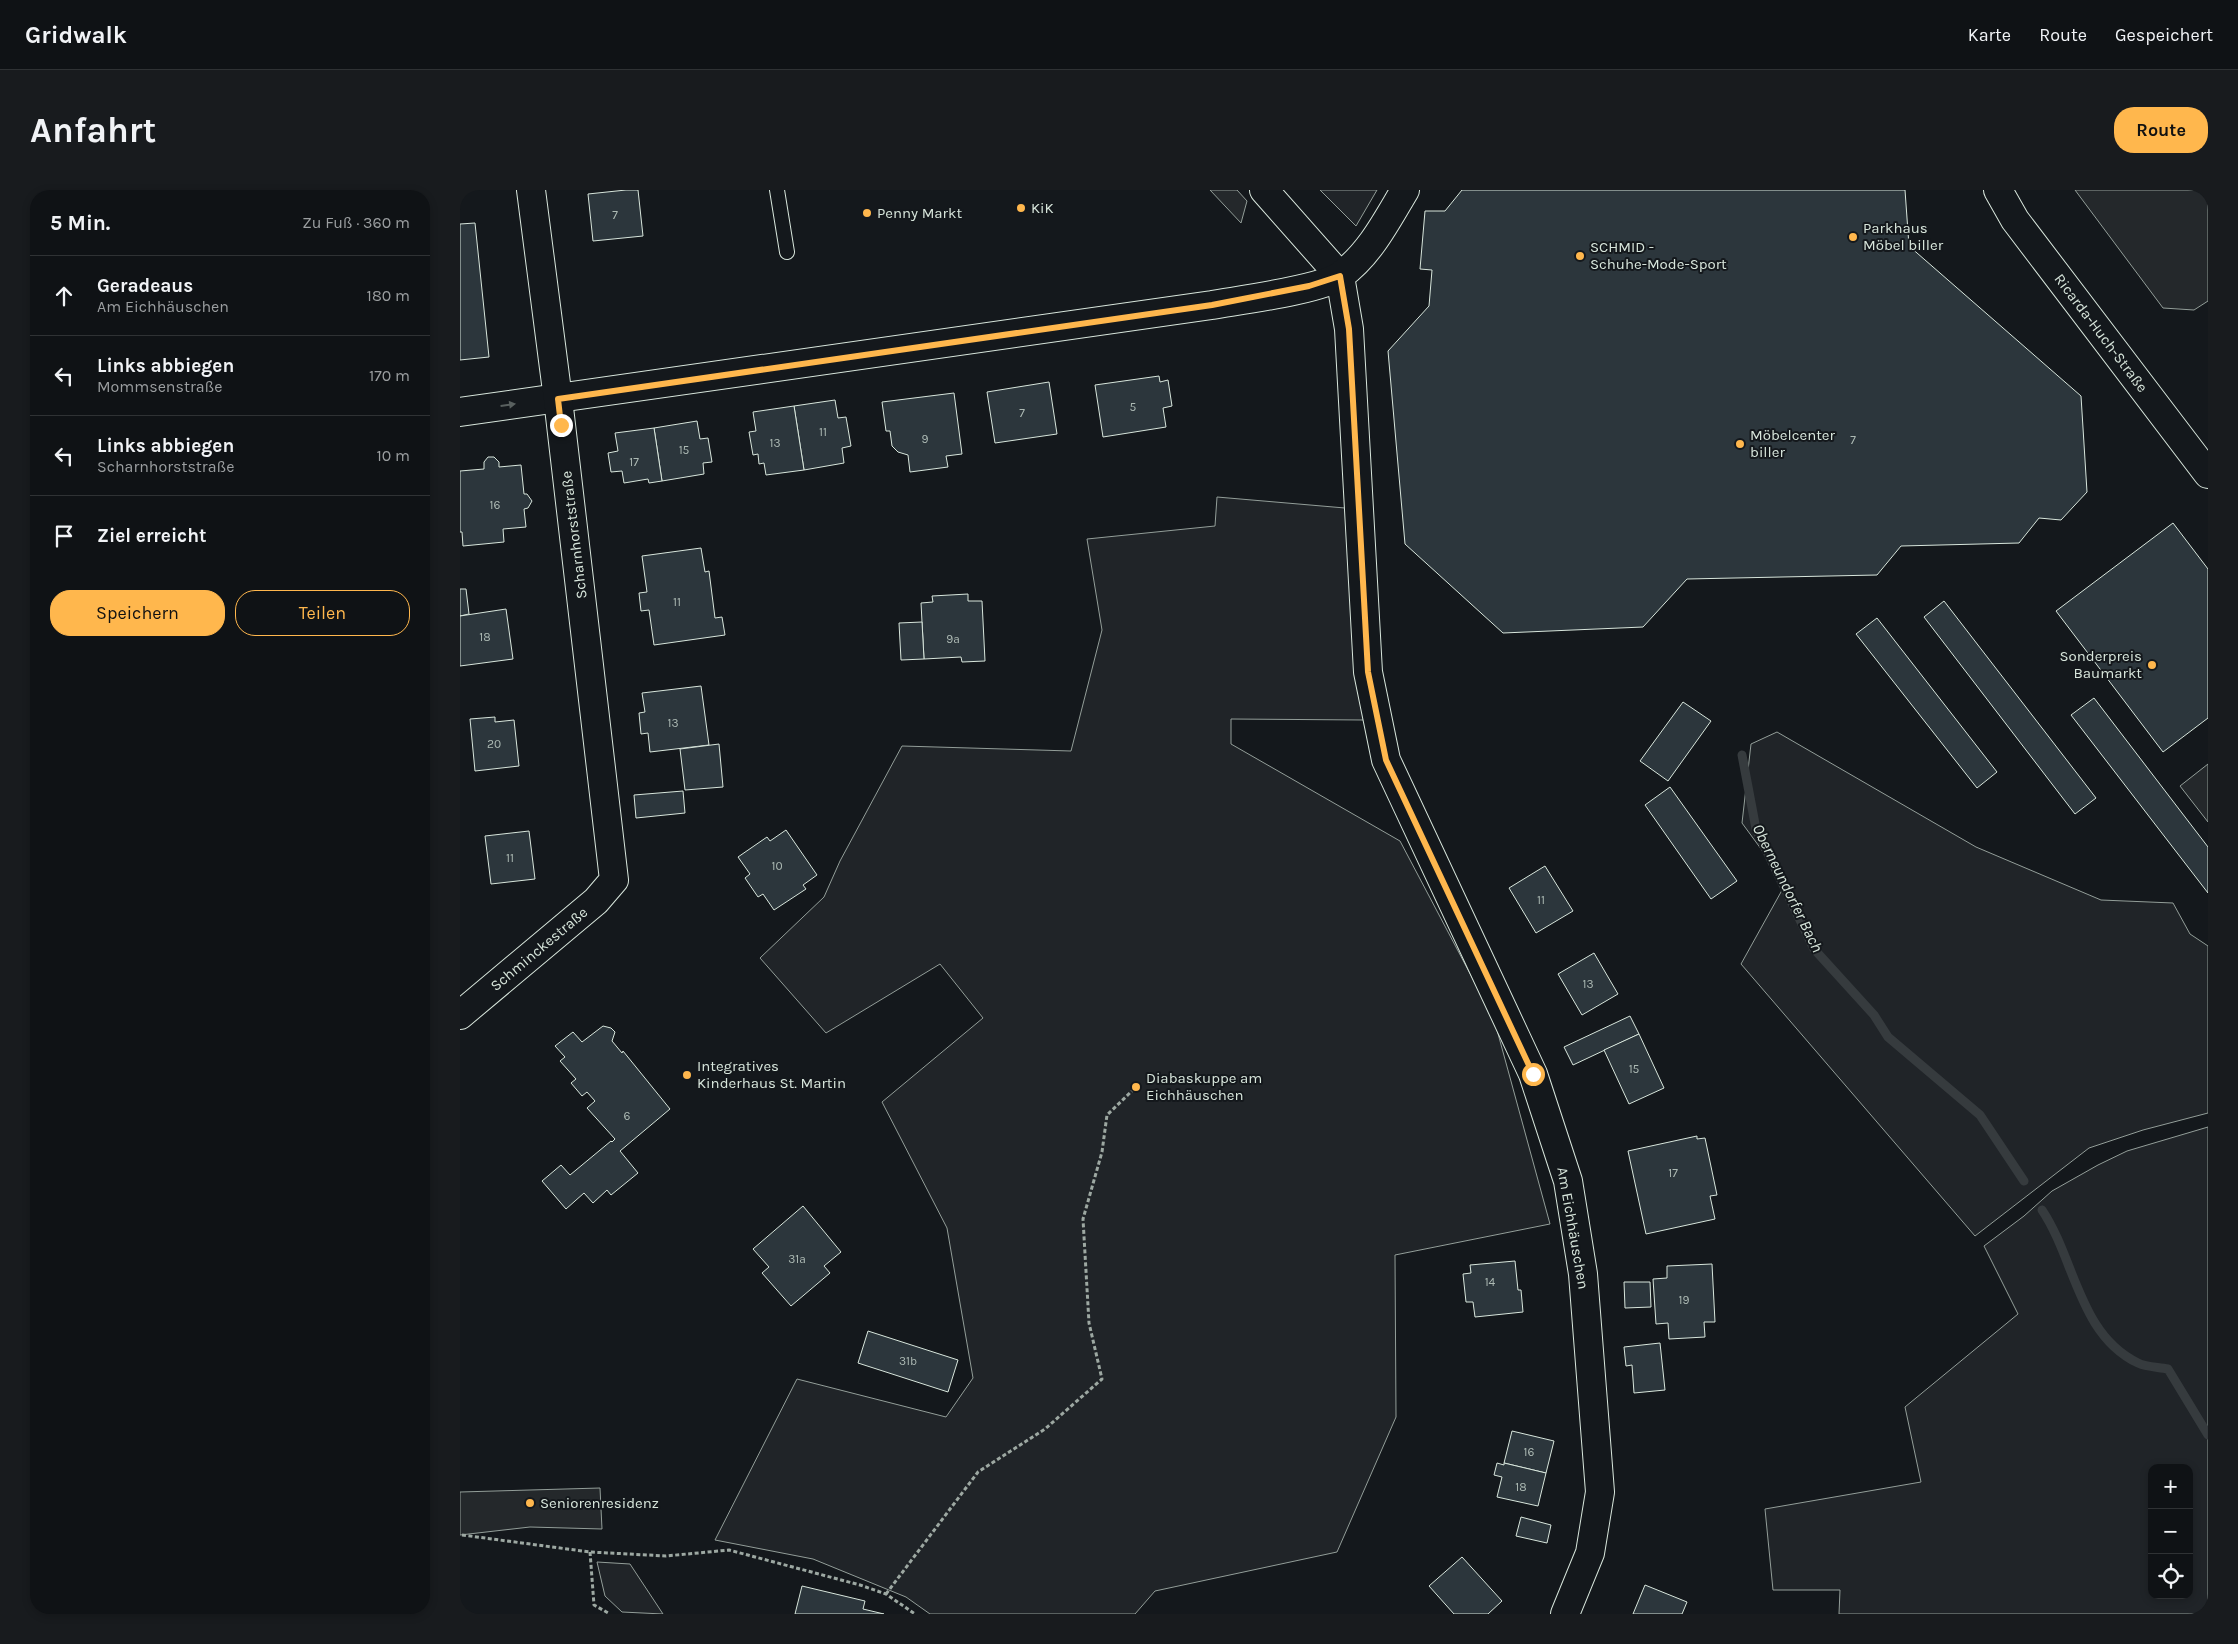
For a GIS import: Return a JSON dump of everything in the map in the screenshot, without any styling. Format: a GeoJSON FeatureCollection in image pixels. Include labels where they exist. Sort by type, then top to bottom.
{"type":"FeatureCollection","features":[{"type":"Feature","properties":{"kind":"street","name":"Scharnhorststraße"},"geometry":{"type":"LineString","coordinates":[[531,190],[558,399],[614,880]]}},
{"type":"Feature","properties":{"kind":"street"},"geometry":{"type":"LineString","coordinates":[[1264,190],[1340,276]]}},
{"type":"Feature","properties":{"kind":"street"},"geometry":{"type":"LineString","coordinates":[[460,412],[1212,305],[1309,286],[1340,276],[1373,242],[1405,190]]}},
{"type":"Feature","properties":{"kind":"street","name":"Ricarda-Huch-Straße"},"geometry":{"type":"LineString","coordinates":[[1998,190],[2015,220],[2208,474]]}},
{"type":"Feature","properties":{"kind":"street","name":"Am Eichhäuschen"},"geometry":{"type":"LineString","coordinates":[[1340,276],[1349,329],[1368,672],[1386,760],[1533,1074],[1570,1190],[1583,1274],[1600,1492],[1590,1553],[1565,1614]]}},
{"type":"Feature","properties":{"kind":"street","name":"Schminckestraße"},"geometry":{"type":"LineString","coordinates":[[460,1015],[596,901],[614,880]]}},
{"type":"Feature","properties":{"kind":"lane"},"geometry":{"type":"LineString","coordinates":[[777,190],[788,252]]}},
{"type":"Feature","properties":{"kind":"path"},"geometry":{"type":"LineString","coordinates":[[886,1594],[978,1472],[1045,1429],[1102,1380],[1089,1322],[1083,1219],[1102,1152],[1107,1116],[1136,1087]]}},
{"type":"Feature","properties":{"kind":"path"},"geometry":{"type":"LineString","coordinates":[[462,1536],[590,1552],[666,1556],[728,1550],[860,1585],[886,1594],[915,1614]]}},
{"type":"Feature","properties":{"kind":"path"},"geometry":{"type":"LineString","coordinates":[[590,1552],[594,1605],[610,1614]]}},
{"type":"Feature","properties":{"kind":"shaded area"},"geometry":{"type":"Polygon","coordinates":[[[1210,190],[1237,190],[1247,201],[1241,223],[1210,190]]]}},
{"type":"Feature","properties":{"kind":"shaded area"},"geometry":{"type":"Polygon","coordinates":[[[1320,190],[1377,190],[1356,226],[1320,190]]]}},
{"type":"Feature","properties":{"kind":"shaded area"},"geometry":{"type":"Polygon","coordinates":[[[2075,190],[2208,190],[2208,301],[2194,310],[2163,308],[2075,190]]]}},
{"type":"Feature","properties":{"kind":"shaded area"},"geometry":{"type":"Polygon","coordinates":[[[1217,497],[1345,508],[1365,720],[1231,719],[1231,744],[1400,841],[1494,1019],[1550,1224],[1395,1255],[1396,1417],[1337,1552],[1155,1591],[1135,1614],[930,1614],[906,1597],[813,1559],[715,1540],[797,1379],[946,1417],[973,1378],[947,1228],[882,1102],[983,1018],[940,964],[826,1033],[760,958],[824,897],[840,861],[902,746],[1071,751],[1102,630],[1087,539],[1215,526],[1217,497]]]}},
{"type":"Feature","properties":{"kind":"shaded area"},"geometry":{"type":"Polygon","coordinates":[[[1777,732],[1976,847],[2101,900],[2173,903],[2190,934],[2208,946],[2208,1113],[2143,1130],[2089,1148],[1975,1236],[1741,964],[1786,883],[1742,823],[1751,744],[1777,732]]]}},
{"type":"Feature","properties":{"kind":"shaded area"},"geometry":{"type":"Polygon","coordinates":[[[2208,764],[2208,822],[2180,786],[2208,764]]]}},
{"type":"Feature","properties":{"kind":"shaded area"},"geometry":{"type":"Polygon","coordinates":[[[2208,1127],[2208,1614],[1839,1614],[1840,1590],[1773,1590],[1765,1509],[1921,1482],[1905,1407],[2018,1314],[1984,1246],[2024,1216],[2052,1191],[2127,1151],[2208,1127]]]}},
{"type":"Feature","properties":{"kind":"shaded area","name":"Seniorenresidenz"},"geometry":{"type":"Polygon","coordinates":[[[600,1488],[602,1529],[530,1527],[460,1535],[460,1492],[600,1488]]]}},
{"type":"Feature","properties":{"kind":"shaded area"},"geometry":{"type":"Polygon","coordinates":[[[597,1562],[630,1564],[663,1614],[622,1612],[605,1596],[597,1562]]]}},
{"type":"Feature","properties":{"kind":"building"},"geometry":{"type":"Polygon","coordinates":[[[638,190],[643,236],[593,241],[588,194],[638,190]]]}},
{"type":"Feature","properties":{"kind":"building","name":"Möbelcenter biller"},"geometry":{"type":"Polygon","coordinates":[[[1462,190],[1905,190],[1909,246],[2081,396],[2087,492],[2061,520],[2039,518],[2019,543],[1901,546],[1877,575],[1687,579],[1643,627],[1503,633],[1405,544],[1388,351],[1429,306],[1432,270],[1420,269],[1425,211],[1445,211],[1462,190]]]}},
{"type":"Feature","properties":{"kind":"building"},"geometry":{"type":"Polygon","coordinates":[[[475,223],[489,357],[460,360],[460,224],[475,223]]]}},
{"type":"Feature","properties":{"kind":"building"},"geometry":{"type":"Polygon","coordinates":[[[1159,376],[1160,382],[1168,380],[1172,406],[1163,408],[1166,427],[1103,437],[1095,385],[1159,376]]]}},
{"type":"Feature","properties":{"kind":"building"},"geometry":{"type":"Polygon","coordinates":[[[1049,382],[1057,434],[995,443],[987,392],[1049,382]]]}},
{"type":"Feature","properties":{"kind":"building"},"geometry":{"type":"Polygon","coordinates":[[[954,393],[962,454],[946,456],[948,467],[910,472],[908,455],[898,452],[892,446],[890,431],[886,431],[882,402],[954,393]]]}},
{"type":"Feature","properties":{"kind":"building"},"geometry":{"type":"Polygon","coordinates":[[[835,400],[838,418],[846,417],[851,446],[842,448],[844,463],[804,470],[794,406],[835,400]]]}},
{"type":"Feature","properties":{"kind":"building"},"geometry":{"type":"Polygon","coordinates":[[[794,406],[804,470],[766,475],[764,463],[759,464],[758,454],[753,455],[749,432],[756,431],[753,412],[794,406]]]}},
{"type":"Feature","properties":{"kind":"building"},"geometry":{"type":"Polygon","coordinates":[[[697,421],[700,439],[708,438],[712,462],[703,463],[704,474],[662,481],[654,428],[697,421]]]}},
{"type":"Feature","properties":{"kind":"building"},"geometry":{"type":"Polygon","coordinates":[[[654,428],[662,481],[649,483],[648,479],[624,483],[622,471],[611,472],[608,453],[618,451],[615,433],[654,428]]]}},
{"type":"Feature","properties":{"kind":"building"},"geometry":{"type":"Polygon","coordinates":[[[488,457],[494,457],[499,462],[499,467],[521,465],[524,494],[527,494],[532,501],[528,508],[524,509],[526,527],[503,529],[504,542],[463,546],[462,532],[460,532],[460,471],[484,469],[484,462],[488,457]]]}},
{"type":"Feature","properties":{"kind":"building","name":"Sonderpreis Baumarkt"},"geometry":{"type":"Polygon","coordinates":[[[2173,523],[2208,569],[2208,718],[2163,752],[2056,611],[2173,523]]]}},
{"type":"Feature","properties":{"kind":"building"},"geometry":{"type":"Polygon","coordinates":[[[701,548],[705,572],[709,571],[715,618],[722,617],[725,635],[654,645],[649,610],[641,611],[639,593],[647,592],[642,556],[701,548]]]}},
{"type":"Feature","properties":{"kind":"building"},"geometry":{"type":"Polygon","coordinates":[[[460,589],[466,589],[469,614],[460,616],[460,589]]]}},
{"type":"Feature","properties":{"kind":"building"},"geometry":{"type":"Polygon","coordinates":[[[968,594],[968,601],[982,601],[985,661],[962,662],[961,657],[924,659],[921,603],[933,602],[932,596],[968,594]]]}},
{"type":"Feature","properties":{"kind":"building"},"geometry":{"type":"Polygon","coordinates":[[[1944,601],[2096,798],[2075,814],[1924,617],[1944,601]]]}},
{"type":"Feature","properties":{"kind":"building"},"geometry":{"type":"Polygon","coordinates":[[[506,609],[513,659],[460,666],[460,616],[506,609]]]}},
{"type":"Feature","properties":{"kind":"building"},"geometry":{"type":"Polygon","coordinates":[[[1877,618],[1997,772],[1977,788],[1856,634],[1877,618]]]}},
{"type":"Feature","properties":{"kind":"building"},"geometry":{"type":"Polygon","coordinates":[[[922,622],[924,659],[901,660],[899,623],[922,622]]]}},
{"type":"Feature","properties":{"kind":"building"},"geometry":{"type":"Polygon","coordinates":[[[701,686],[709,745],[650,752],[648,733],[641,734],[639,713],[645,712],[642,693],[701,686]]]}},
{"type":"Feature","properties":{"kind":"building"},"geometry":{"type":"Polygon","coordinates":[[[2094,698],[2208,847],[2208,893],[2071,715],[2094,698]]]}},
{"type":"Feature","properties":{"kind":"building"},"geometry":{"type":"Polygon","coordinates":[[[1683,702],[1711,721],[1668,781],[1640,761],[1683,702]]]}},
{"type":"Feature","properties":{"kind":"building"},"geometry":{"type":"Polygon","coordinates":[[[495,717],[495,722],[514,720],[519,766],[475,771],[470,719],[495,717]]]}},
{"type":"Feature","properties":{"kind":"building"},"geometry":{"type":"Polygon","coordinates":[[[719,744],[723,787],[685,790],[680,749],[719,744]]]}},
{"type":"Feature","properties":{"kind":"building"},"geometry":{"type":"Polygon","coordinates":[[[1670,787],[1737,881],[1711,899],[1645,805],[1670,787]]]}},
{"type":"Feature","properties":{"kind":"building"},"geometry":{"type":"Polygon","coordinates":[[[683,791],[685,813],[636,818],[634,795],[683,791]]]}},
{"type":"Feature","properties":{"kind":"building"},"geometry":{"type":"Polygon","coordinates":[[[786,830],[817,875],[803,885],[806,889],[774,910],[763,894],[758,897],[745,878],[750,874],[738,857],[767,837],[770,841],[786,830]]]}},
{"type":"Feature","properties":{"kind":"building"},"geometry":{"type":"Polygon","coordinates":[[[529,831],[535,879],[491,884],[485,836],[529,831]]]}},
{"type":"Feature","properties":{"kind":"building"},"geometry":{"type":"Polygon","coordinates":[[[1545,866],[1573,911],[1536,933],[1509,888],[1545,866]]]}},
{"type":"Feature","properties":{"kind":"building"},"geometry":{"type":"Polygon","coordinates":[[[1594,953],[1618,994],[1582,1015],[1558,974],[1594,953]]]}},
{"type":"Feature","properties":{"kind":"building"},"geometry":{"type":"Polygon","coordinates":[[[1630,1016],[1639,1034],[1573,1065],[1564,1047],[1630,1016]]]}},
{"type":"Feature","properties":{"kind":"building"},"geometry":{"type":"Polygon","coordinates":[[[603,1026],[611,1028],[615,1032],[612,1041],[622,1053],[623,1051],[670,1109],[620,1151],[638,1173],[611,1195],[607,1190],[593,1203],[584,1193],[566,1209],[542,1181],[561,1165],[570,1175],[615,1139],[587,1108],[595,1101],[587,1092],[582,1096],[571,1083],[576,1079],[560,1061],[565,1057],[555,1046],[573,1032],[582,1042],[603,1026]]]}},
{"type":"Feature","properties":{"kind":"building"},"geometry":{"type":"Polygon","coordinates":[[[1639,1034],[1664,1088],[1629,1104],[1604,1050],[1639,1034]]]}},
{"type":"Feature","properties":{"kind":"building"},"geometry":{"type":"Polygon","coordinates":[[[1697,1136],[1697,1139],[1705,1138],[1717,1195],[1710,1196],[1715,1219],[1646,1234],[1628,1151],[1697,1136]]]}},
{"type":"Feature","properties":{"kind":"building"},"geometry":{"type":"Polygon","coordinates":[[[803,1206],[841,1252],[824,1266],[830,1273],[791,1306],[762,1273],[769,1267],[753,1249],[803,1206]]]}},
{"type":"Feature","properties":{"kind":"building"},"geometry":{"type":"Polygon","coordinates":[[[1515,1261],[1518,1290],[1521,1290],[1523,1312],[1475,1317],[1473,1302],[1466,1302],[1463,1274],[1471,1273],[1470,1265],[1515,1261]]]}},
{"type":"Feature","properties":{"kind":"building"},"geometry":{"type":"Polygon","coordinates":[[[1712,1264],[1715,1322],[1704,1322],[1705,1337],[1669,1339],[1668,1323],[1656,1324],[1653,1279],[1667,1278],[1667,1266],[1712,1264]]]}},
{"type":"Feature","properties":{"kind":"building"},"geometry":{"type":"Polygon","coordinates":[[[1624,1282],[1650,1282],[1651,1307],[1625,1308],[1624,1282]]]}},
{"type":"Feature","properties":{"kind":"building"},"geometry":{"type":"Polygon","coordinates":[[[868,1331],[958,1360],[948,1392],[858,1363],[868,1331]]]}},
{"type":"Feature","properties":{"kind":"building"},"geometry":{"type":"Polygon","coordinates":[[[1660,1343],[1665,1390],[1634,1393],[1632,1365],[1626,1366],[1624,1347],[1660,1343]]]}},
{"type":"Feature","properties":{"kind":"building"},"geometry":{"type":"Polygon","coordinates":[[[1512,1431],[1554,1441],[1546,1473],[1504,1463],[1512,1431]]]}},
{"type":"Feature","properties":{"kind":"building"},"geometry":{"type":"Polygon","coordinates":[[[1497,1463],[1546,1473],[1538,1506],[1497,1497],[1502,1477],[1494,1475],[1497,1463]]]}},
{"type":"Feature","properties":{"kind":"building"},"geometry":{"type":"Polygon","coordinates":[[[1521,1517],[1551,1525],[1547,1543],[1516,1536],[1521,1517]]]}},
{"type":"Feature","properties":{"kind":"building"},"geometry":{"type":"Polygon","coordinates":[[[1462,1557],[1502,1601],[1488,1614],[1454,1614],[1429,1586],[1462,1557]]]}},
{"type":"Feature","properties":{"kind":"building"},"geometry":{"type":"Polygon","coordinates":[[[1645,1585],[1687,1602],[1682,1614],[1633,1614],[1645,1585]]]}},
{"type":"Feature","properties":{"kind":"building"},"geometry":{"type":"Polygon","coordinates":[[[802,1586],[865,1601],[863,1609],[884,1614],[795,1614],[802,1586]]]}},
{"type":"Feature","properties":{"kind":"waterway","name":"Oberneundorfer Bach"},"geometry":{"type":"LineString","coordinates":[[1742,755],[1756,829],[1814,949],[1874,1015],[1888,1037],[1980,1115],[2024,1181]]}},
{"type":"Feature","properties":{"kind":"waterway","name":"Oberneundorfer Bach"},"geometry":{"type":"LineString","coordinates":[[2042,1210],[2053,1229],[2090,1315],[2103,1334],[2118,1350],[2138,1363],[2168,1369],[2208,1435]]}},
{"type":"Feature","properties":{"kind":"place","name":"KiK"},"geometry":{"type":"Point","coordinates":[1021,208]}},
{"type":"Feature","properties":{"kind":"place","name":"Penny Markt"},"geometry":{"type":"Point","coordinates":[867,213]}},
{"type":"Feature","properties":{"kind":"place","name":"Parkhaus Möbel biller"},"geometry":{"type":"Point","coordinates":[1853,237]}},
{"type":"Feature","properties":{"kind":"place","name":"SCHMID - Schuhe-Mode-Sport"},"geometry":{"type":"Point","coordinates":[1580,256]}},
{"type":"Feature","properties":{"kind":"place","name":"Möbelcenter biller"},"geometry":{"type":"Point","coordinates":[1740,444]}},
{"type":"Feature","properties":{"kind":"place","name":"Sonderpreis Baumarkt"},"geometry":{"type":"Point","coordinates":[2152,665]}},
{"type":"Feature","properties":{"kind":"place","name":"Integratives Kinderhaus St. Martin"},"geometry":{"type":"Point","coordinates":[687,1075]}},
{"type":"Feature","properties":{"kind":"place","name":"Diabaskuppe am Eichhäuschen"},"geometry":{"type":"Point","coordinates":[1136,1087]}},
{"type":"Feature","properties":{"kind":"place","name":"Seniorenresidenz"},"geometry":{"type":"Point","coordinates":[530,1503]}},
{"type":"Feature","properties":{"kind":"route"},"geometry":{"type":"LineString","coordinates":[[561,425],[558,399],[1212,305],[1309,286],[1340,276],[1348,311],[1368,672],[1386,760],[1533,1074]]}}]}
